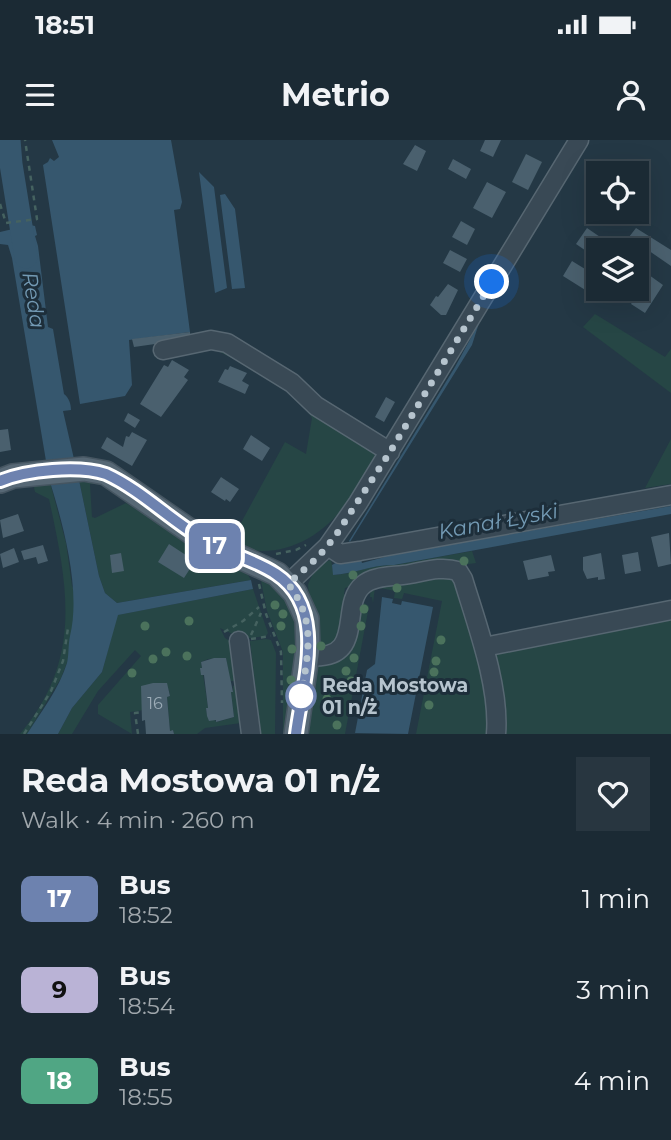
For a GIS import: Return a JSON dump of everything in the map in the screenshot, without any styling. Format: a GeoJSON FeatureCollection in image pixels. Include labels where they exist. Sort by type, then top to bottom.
{"type":"FeatureCollection","features":[{"type":"Feature","properties":{"kind":"main road"},"geometry":{"type":"LineString","coordinates":[[0,481],[40,472],[93,470],[115,478],[203,540],[277,574],[288,584],[303,606],[307,619],[307,656],[296,734]]}},
{"type":"Feature","properties":{"kind":"street"},"geometry":{"type":"LineString","coordinates":[[288,584],[328,546],[390,452],[579,140]]}},
{"type":"Feature","properties":{"kind":"street"},"geometry":{"type":"LineString","coordinates":[[163,350],[211,340],[227,343],[292,383],[316,405],[390,452]]}},
{"type":"Feature","properties":{"kind":"street"},"geometry":{"type":"LineString","coordinates":[[328,546],[340,554],[671,495]]}},
{"type":"Feature","properties":{"kind":"street"},"geometry":{"type":"LineString","coordinates":[[307,656],[332,654],[344,645],[356,594],[365,584],[376,579],[440,568],[458,571],[463,579],[484,647],[498,719],[496,734]]}},
{"type":"Feature","properties":{"kind":"street"},"geometry":{"type":"LineString","coordinates":[[484,647],[671,610]]}},
{"type":"Feature","properties":{"kind":"street"},"geometry":{"type":"LineString","coordinates":[[237,638],[251,734]]}},
{"type":"Feature","properties":{"kind":"path"},"geometry":{"type":"LineString","coordinates":[[0,204],[6,223],[37,219],[25,140]]}},
{"type":"Feature","properties":{"kind":"path"},"geometry":{"type":"LineString","coordinates":[[271,555],[296,550],[308,544]]}},
{"type":"Feature","properties":{"kind":"path"},"geometry":{"type":"LineString","coordinates":[[258,577],[265,614],[281,652],[282,706]]}},
{"type":"Feature","properties":{"kind":"path"},"geometry":{"type":"LineString","coordinates":[[237,638],[243,621],[259,607]]}},
{"type":"Feature","properties":{"kind":"path"},"geometry":{"type":"LineString","coordinates":[[237,638],[261,613]]}},
{"type":"Feature","properties":{"kind":"path"},"geometry":{"type":"LineString","coordinates":[[24,734],[51,691],[63,661],[68,628]]}},
{"type":"Feature","properties":{"kind":"path"},"geometry":{"type":"LineString","coordinates":[[138,734],[135,713],[142,712]]}},
{"type":"Feature","properties":{"kind":"green space"},"geometry":{"type":"Polygon","coordinates":[[[595,314],[665,357],[671,349],[671,393],[583,327],[595,314]]]}},
{"type":"Feature","properties":{"kind":"green space"},"geometry":{"type":"Polygon","coordinates":[[[210,343],[227,346],[295,389],[322,413],[367,440],[376,452],[376,458],[367,472],[370,474],[356,495],[353,494],[326,526],[303,541],[276,550],[262,551],[230,543],[285,442],[306,454],[312,418],[294,390],[208,346],[196,350],[198,346],[210,343]]]}},
{"type":"Feature","properties":{"kind":"green space"},"geometry":{"type":"Polygon","coordinates":[[[671,439],[671,484],[645,488],[671,439]]]}},
{"type":"Feature","properties":{"kind":"green space"},"geometry":{"type":"Polygon","coordinates":[[[91,479],[101,483],[90,484],[92,517],[126,503],[212,557],[248,575],[251,580],[117,603],[105,593],[99,576],[79,480],[91,479]]]}},
{"type":"Feature","properties":{"kind":"green space"},"geometry":{"type":"Polygon","coordinates":[[[50,482],[66,543],[72,586],[87,612],[61,678],[27,734],[20,734],[40,706],[54,678],[62,650],[65,592],[61,562],[49,499],[35,492],[33,483],[50,482]]]}},
{"type":"Feature","properties":{"kind":"green space"},"geometry":{"type":"Polygon","coordinates":[[[472,551],[476,563],[367,579],[357,577],[354,585],[345,588],[344,594],[352,599],[343,639],[315,651],[308,585],[323,563],[331,560],[334,575],[472,551]]]}},
{"type":"Feature","properties":{"kind":"green space"},"geometry":{"type":"Polygon","coordinates":[[[260,576],[283,596],[294,616],[297,639],[289,734],[283,734],[283,652],[267,611],[260,576]]]}},
{"type":"Feature","properties":{"kind":"green space"},"geometry":{"type":"Polygon","coordinates":[[[457,576],[479,650],[493,734],[416,734],[442,601],[404,593],[402,599],[394,598],[395,591],[375,587],[373,603],[370,597],[371,584],[457,576]]]}},
{"type":"Feature","properties":{"kind":"green space"},"geometry":{"type":"Polygon","coordinates":[[[253,589],[268,633],[266,636],[243,639],[220,628],[225,638],[233,643],[235,681],[230,681],[226,658],[201,662],[207,715],[217,722],[234,717],[231,692],[236,685],[241,723],[205,728],[197,734],[174,734],[173,730],[170,731],[167,697],[170,696],[169,690],[160,683],[154,683],[144,710],[130,712],[132,734],[98,714],[98,705],[141,656],[135,650],[98,691],[72,734],[58,734],[72,708],[102,672],[117,615],[253,589]]]}},
{"type":"Feature","properties":{"kind":"green space"},"geometry":{"type":"Polygon","coordinates":[[[364,603],[369,606],[345,734],[307,734],[317,661],[330,659],[364,603]]]}},
{"type":"Feature","properties":{"kind":"green space"},"geometry":{"type":"Polygon","coordinates":[[[671,618],[671,734],[502,734],[494,655],[505,646],[671,618]]]}},
{"type":"Feature","properties":{"kind":"green space"},"geometry":{"type":"Polygon","coordinates":[[[271,640],[276,653],[275,734],[261,734],[250,641],[271,640]]]}},
{"type":"Feature","properties":{"kind":"water"},"geometry":{"type":"Polygon","coordinates":[[[2,140],[16,140],[28,216],[12,218],[2,140]]]}},
{"type":"Feature","properties":{"kind":"water"},"geometry":{"type":"Polygon","coordinates":[[[52,140],[171,140],[182,202],[180,209],[174,210],[190,332],[129,340],[132,385],[125,396],[80,404],[43,165],[50,158],[54,161],[59,157],[52,140]]]}},
{"type":"Feature","properties":{"kind":"water"},"geometry":{"type":"Polygon","coordinates":[[[199,172],[214,187],[227,288],[215,293],[199,172]]]}},
{"type":"Feature","properties":{"kind":"water"},"geometry":{"type":"Polygon","coordinates":[[[225,194],[235,209],[245,288],[232,289],[220,195],[225,194]]]}},
{"type":"Feature","properties":{"kind":"water"},"geometry":{"type":"Polygon","coordinates":[[[35,226],[37,235],[35,236],[48,327],[53,329],[64,394],[71,406],[71,410],[63,411],[74,459],[46,461],[12,258],[8,245],[0,244],[0,232],[35,226]]]}},
{"type":"Feature","properties":{"kind":"water"},"geometry":{"type":"Polygon","coordinates":[[[479,323],[472,345],[350,542],[455,367],[479,323]]]}},
{"type":"Feature","properties":{"kind":"water"},"geometry":{"type":"Polygon","coordinates":[[[79,480],[99,576],[105,593],[117,603],[251,580],[253,589],[118,615],[102,672],[72,708],[58,734],[27,734],[64,673],[73,618],[69,559],[50,482],[79,480]]]}},
{"type":"Feature","properties":{"kind":"water"},"geometry":{"type":"Polygon","coordinates":[[[671,506],[671,514],[333,575],[332,565],[339,561],[347,563],[361,560],[362,563],[396,554],[671,506]]]}},
{"type":"Feature","properties":{"kind":"water"},"geometry":{"type":"Polygon","coordinates":[[[382,597],[393,599],[392,603],[401,605],[402,601],[433,607],[408,734],[355,733],[367,670],[375,664],[382,597]]]}},
{"type":"Feature","properties":{"kind":"building"},"geometry":{"type":"Polygon","coordinates":[[[485,140],[501,140],[493,157],[480,151],[485,140]]]}},
{"type":"Feature","properties":{"kind":"building"},"geometry":{"type":"Polygon","coordinates":[[[415,145],[426,151],[417,171],[403,164],[415,145]]]}},
{"type":"Feature","properties":{"kind":"building"},"geometry":{"type":"Polygon","coordinates":[[[526,154],[542,162],[528,190],[512,182],[526,154]]]}},
{"type":"Feature","properties":{"kind":"building"},"geometry":{"type":"Polygon","coordinates":[[[453,159],[471,169],[466,179],[448,169],[453,159]]]}},
{"type":"Feature","properties":{"kind":"building"},"geometry":{"type":"Polygon","coordinates":[[[487,182],[506,192],[492,218],[473,208],[487,182]]]}},
{"type":"Feature","properties":{"kind":"building"},"geometry":{"type":"Polygon","coordinates":[[[461,221],[475,229],[467,245],[452,237],[461,221]]]}},
{"type":"Feature","properties":{"kind":"building"},"geometry":{"type":"Polygon","coordinates":[[[587,228],[602,238],[586,238],[586,251],[576,244],[587,228]]]}},
{"type":"Feature","properties":{"kind":"building"},"geometry":{"type":"Polygon","coordinates":[[[636,228],[671,250],[671,266],[649,251],[649,238],[629,237],[636,228]]]}},
{"type":"Feature","properties":{"kind":"building"},"geometry":{"type":"Polygon","coordinates":[[[450,250],[467,259],[460,272],[443,263],[450,250]]]}},
{"type":"Feature","properties":{"kind":"building"},"geometry":{"type":"Polygon","coordinates":[[[572,261],[586,270],[586,290],[563,276],[572,261]]]}},
{"type":"Feature","properties":{"kind":"building"},"geometry":{"type":"Polygon","coordinates":[[[649,275],[663,285],[645,313],[631,304],[633,301],[649,301],[649,275]]]}},
{"type":"Feature","properties":{"kind":"building"},"geometry":{"type":"Polygon","coordinates":[[[448,284],[458,290],[446,315],[441,315],[430,305],[448,284]]]}},
{"type":"Feature","properties":{"kind":"building"},"geometry":{"type":"Polygon","coordinates":[[[190,332],[190,339],[134,347],[132,339],[190,332]]]}},
{"type":"Feature","properties":{"kind":"building"},"geometry":{"type":"Polygon","coordinates":[[[172,360],[189,370],[184,377],[188,380],[161,417],[140,404],[164,365],[168,367],[172,360]]]}},
{"type":"Feature","properties":{"kind":"building"},"geometry":{"type":"Polygon","coordinates":[[[230,366],[247,373],[242,381],[249,385],[245,394],[218,382],[225,369],[228,370],[230,366]]]}},
{"type":"Feature","properties":{"kind":"building"},"geometry":{"type":"Polygon","coordinates":[[[386,397],[395,402],[384,422],[375,417],[386,397]]]}},
{"type":"Feature","properties":{"kind":"building"},"geometry":{"type":"Polygon","coordinates":[[[128,413],[140,420],[135,428],[124,421],[128,413]]]}},
{"type":"Feature","properties":{"kind":"building"},"geometry":{"type":"Polygon","coordinates":[[[8,429],[11,450],[0,452],[0,430],[8,429]]]}},
{"type":"Feature","properties":{"kind":"building"},"geometry":{"type":"Polygon","coordinates":[[[132,432],[147,440],[132,466],[101,448],[107,437],[123,447],[126,436],[129,437],[132,432]]]}},
{"type":"Feature","properties":{"kind":"building"},"geometry":{"type":"Polygon","coordinates":[[[251,435],[270,448],[262,461],[243,449],[251,435]]]}},
{"type":"Feature","properties":{"kind":"building"},"geometry":{"type":"Polygon","coordinates":[[[221,477],[239,489],[230,502],[211,492],[221,477]]]}},
{"type":"Feature","properties":{"kind":"building"},"geometry":{"type":"Polygon","coordinates":[[[18,514],[24,531],[3,538],[0,520],[18,514]]]}},
{"type":"Feature","properties":{"kind":"building"},"geometry":{"type":"Polygon","coordinates":[[[669,533],[671,564],[658,567],[651,537],[669,533]]]}},
{"type":"Feature","properties":{"kind":"building"},"geometry":{"type":"Polygon","coordinates":[[[169,544],[195,561],[184,578],[158,562],[169,544]]]}},
{"type":"Feature","properties":{"kind":"building"},"geometry":{"type":"Polygon","coordinates":[[[43,545],[48,561],[38,564],[36,557],[24,560],[21,551],[43,545]]]}},
{"type":"Feature","properties":{"kind":"building"},"geometry":{"type":"Polygon","coordinates":[[[14,548],[19,562],[3,568],[0,554],[14,548]]]}},
{"type":"Feature","properties":{"kind":"building"},"geometry":{"type":"Polygon","coordinates":[[[638,552],[641,571],[625,574],[622,555],[638,552]]]}},
{"type":"Feature","properties":{"kind":"building"},"geometry":{"type":"Polygon","coordinates":[[[121,553],[124,571],[112,573],[110,555],[121,553]]]}},
{"type":"Feature","properties":{"kind":"building"},"geometry":{"type":"Polygon","coordinates":[[[601,553],[605,579],[587,579],[583,570],[583,557],[601,553]]]}},
{"type":"Feature","properties":{"kind":"building"},"geometry":{"type":"Polygon","coordinates":[[[551,555],[555,571],[548,572],[549,576],[528,580],[523,561],[551,555]]]}},
{"type":"Feature","properties":{"kind":"building"},"geometry":{"type":"Polygon","coordinates":[[[226,658],[233,692],[234,717],[216,722],[209,721],[207,716],[204,675],[201,675],[200,668],[201,662],[226,658]]]}},
{"type":"Feature","properties":{"kind":"building"},"geometry":{"type":"Polygon","coordinates":[[[167,683],[170,696],[167,697],[170,731],[173,730],[174,734],[146,734],[145,720],[142,721],[141,686],[167,683]]]}},
{"type":"Feature","properties":{"kind":"waterway","name":"Reda"},"geometry":{"type":"LineString","coordinates":[[9,140],[26,257]]}},
{"type":"Feature","properties":{"kind":"bus line","name":"17"},"geometry":{"type":"LineString","coordinates":[[0,481],[40,472],[84,469],[106,474],[203,540],[277,574],[295,593],[307,619],[308,648],[296,734]]}},
{"type":"Feature","properties":{"kind":"place","name":"Reda Mostowa 01 n/ż"},"geometry":{"type":"Point","coordinates":[301,696]}},
{"type":"Feature","properties":{"kind":"route"},"geometry":{"type":"LineString","coordinates":[[301,696],[308,648],[307,619],[303,606],[288,584],[318,557],[334,538],[390,452],[492,282]]}},
{"type":"Feature","properties":{"kind":"water label","name":"Kanał Łyski"},"geometry":{"type":"Point","coordinates":[498,521]}}]}
